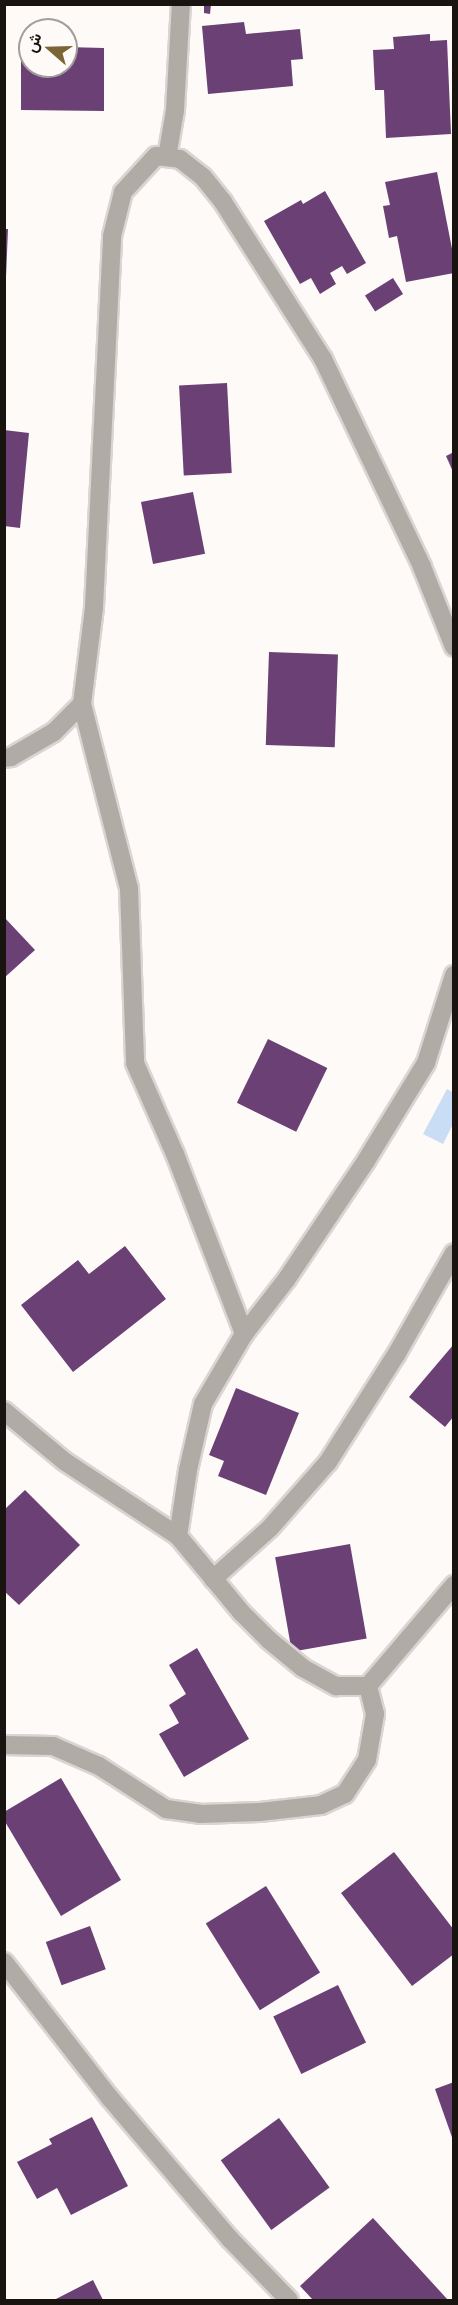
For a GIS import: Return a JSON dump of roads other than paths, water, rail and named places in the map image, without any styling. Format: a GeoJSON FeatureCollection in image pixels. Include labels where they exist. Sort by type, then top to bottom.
{"type":"FeatureCollection","features":[{"type":"Feature","properties":{"kind":"street"},"geometry":{"type":"LineString","coordinates":[[167,157],[175,110],[181,4]]}},
{"type":"Feature","properties":{"kind":"street"},"geometry":{"type":"LineString","coordinates":[[244,1334],[175,1155],[135,1063],[129,888],[82,704],[93,607],[112,236],[123,192],[156,156],[180,159],[195,171],[223,202],[323,359],[422,567],[453,647]]}},
{"type":"Feature","properties":{"kind":"street"},"geometry":{"type":"LineString","coordinates":[[4,758],[11,757],[54,732],[82,704]]}},
{"type":"Feature","properties":{"kind":"street"},"geometry":{"type":"LineString","coordinates":[[178,1536],[188,1470],[203,1404],[244,1334],[286,1280],[359,1171],[426,1063],[453,975]]}},
{"type":"Feature","properties":{"kind":"street"},"geometry":{"type":"LineString","coordinates":[[213,1579],[270,1528],[328,1462],[396,1355],[453,1253]]}},
{"type":"Feature","properties":{"kind":"street"},"geometry":{"type":"LineString","coordinates":[[4,1410],[64,1461],[178,1536],[213,1579],[269,1640],[303,1668],[336,1686],[368,1686],[453,1585]]}},
{"type":"Feature","properties":{"kind":"street"},"geometry":{"type":"LineString","coordinates":[[4,1745],[52,1746],[99,1766],[166,1809],[212,1814],[260,1812],[321,1805],[345,1794],[367,1760],[375,1714],[368,1686]]}},
{"type":"Feature","properties":{"kind":"street"},"geometry":{"type":"LineString","coordinates":[[4,1962],[110,2098],[230,2239],[289,2301]]}},
{"type":"Feature","properties":{"kind":"water"},"geometry":{"type":"Polygon","coordinates":[[[447,1089],[453,1092],[453,1124],[443,1144],[423,1134],[447,1089]]]}}]}
